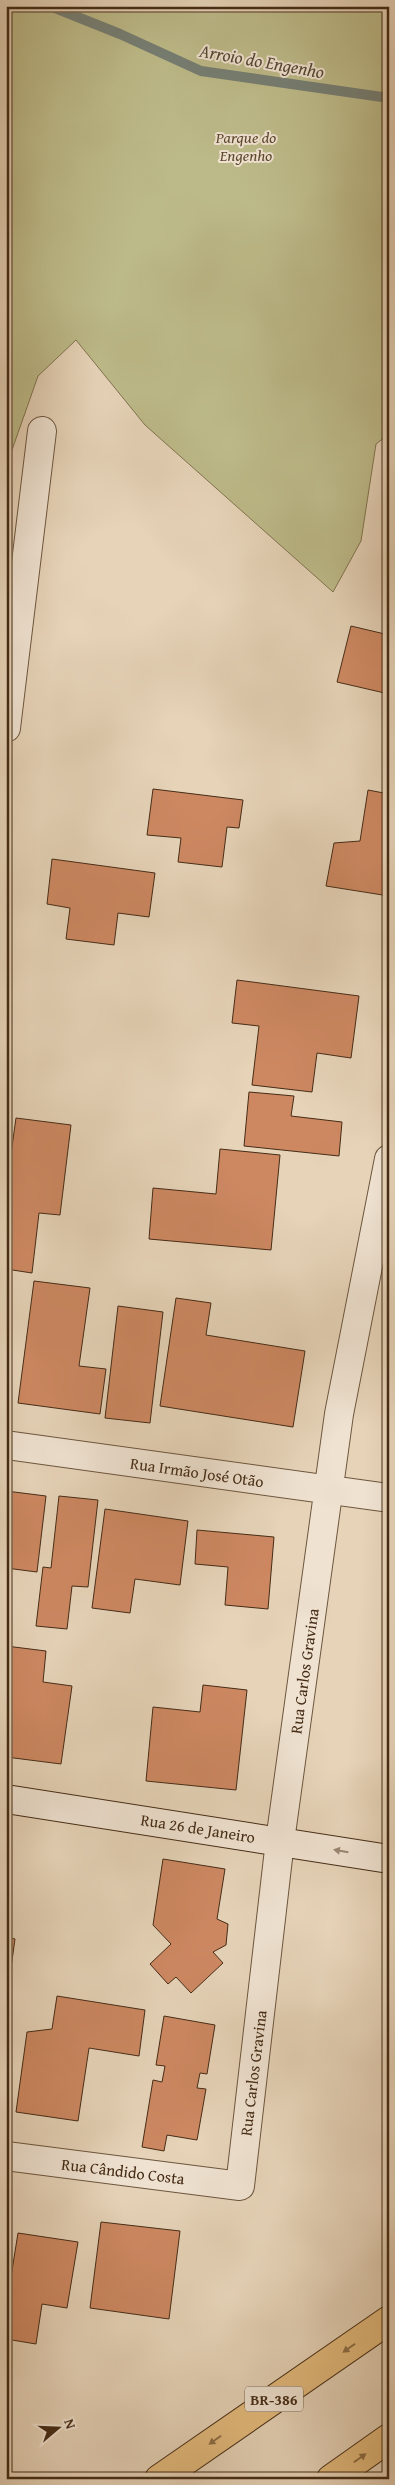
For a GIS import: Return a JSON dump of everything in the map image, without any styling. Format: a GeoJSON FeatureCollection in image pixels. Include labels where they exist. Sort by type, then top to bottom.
{"type":"FeatureCollection","features":[{"type":"Feature","properties":{"kind":"highway","name":"BR-386"},"geometry":{"type":"LineString","coordinates":[[160,2479],[389,2320]]}},
{"type":"Feature","properties":{"kind":"highway"},"geometry":{"type":"LineString","coordinates":[[331,2479],[389,2438]]}},
{"type":"Feature","properties":{"kind":"street"},"geometry":{"type":"LineString","coordinates":[[6,728],[42,431]]}},
{"type":"Feature","properties":{"kind":"street","name":"Rua Carlos Gravina"},"geometry":{"type":"LineString","coordinates":[[240,2186],[280,1841],[339,1414],[389,1159]]}},
{"type":"Feature","properties":{"kind":"street","name":"Rua Irmão José Otão"},"geometry":{"type":"LineString","coordinates":[[6,1445],[389,1498]]}},
{"type":"Feature","properties":{"kind":"street","name":"Rua 26 de Janeiro"},"geometry":{"type":"LineString","coordinates":[[6,1799],[280,1841],[389,1860]]}},
{"type":"Feature","properties":{"kind":"street","name":"Rua Cândido Costa"},"geometry":{"type":"LineString","coordinates":[[6,2156],[240,2186]]}},
{"type":"Feature","properties":{"kind":"green space","name":"Parque do Engenho"},"geometry":{"type":"Polygon","coordinates":[[[6,6],[389,6],[389,434],[376,444],[361,541],[333,592],[145,425],[76,340],[38,376],[6,467],[6,6]]]}},
{"type":"Feature","properties":{"kind":"building"},"geometry":{"type":"Polygon","coordinates":[[[351,626],[389,635],[389,694],[337,682],[351,626]]]}},
{"type":"Feature","properties":{"kind":"building"},"geometry":{"type":"Polygon","coordinates":[[[153,789],[243,800],[239,828],[227,827],[222,867],[178,862],[181,838],[147,835],[153,789]]]}},
{"type":"Feature","properties":{"kind":"building"},"geometry":{"type":"Polygon","coordinates":[[[368,790],[389,794],[389,896],[326,886],[334,843],[360,841],[368,790]]]}},
{"type":"Feature","properties":{"kind":"building"},"geometry":{"type":"Polygon","coordinates":[[[52,859],[155,873],[149,917],[118,913],[114,945],[66,939],[70,908],[47,904],[52,859]]]}},
{"type":"Feature","properties":{"kind":"building"},"geometry":{"type":"Polygon","coordinates":[[[237,980],[359,996],[351,1058],[317,1053],[312,1092],[252,1085],[259,1026],[232,1023],[237,980]]]}},
{"type":"Feature","properties":{"kind":"building"},"geometry":{"type":"Polygon","coordinates":[[[249,1092],[294,1096],[291,1116],[342,1122],[339,1156],[244,1146],[249,1092]]]}},
{"type":"Feature","properties":{"kind":"building"},"geometry":{"type":"Polygon","coordinates":[[[16,1118],[71,1125],[60,1215],[39,1213],[32,1273],[6,1269],[6,1168],[9,1168],[16,1118]]]}},
{"type":"Feature","properties":{"kind":"building"},"geometry":{"type":"Polygon","coordinates":[[[220,1149],[280,1155],[271,1250],[149,1239],[153,1188],[216,1194],[220,1149]]]}},
{"type":"Feature","properties":{"kind":"building"},"geometry":{"type":"Polygon","coordinates":[[[34,1281],[90,1288],[79,1366],[106,1369],[100,1414],[18,1403],[34,1281]]]}},
{"type":"Feature","properties":{"kind":"building"},"geometry":{"type":"Polygon","coordinates":[[[176,1298],[211,1303],[206,1335],[305,1351],[293,1427],[160,1406],[176,1298]]]}},
{"type":"Feature","properties":{"kind":"building"},"geometry":{"type":"Polygon","coordinates":[[[118,1306],[163,1312],[150,1423],[105,1418],[118,1306]]]}},
{"type":"Feature","properties":{"kind":"building"},"geometry":{"type":"Polygon","coordinates":[[[6,1491],[46,1496],[37,1572],[6,1568],[6,1491]]]}},
{"type":"Feature","properties":{"kind":"building"},"geometry":{"type":"Polygon","coordinates":[[[59,1496],[98,1500],[88,1587],[72,1586],[67,1629],[36,1626],[43,1567],[51,1568],[59,1496]]]}},
{"type":"Feature","properties":{"kind":"building"},"geometry":{"type":"Polygon","coordinates":[[[105,1509],[188,1521],[180,1585],[135,1579],[130,1613],[92,1608],[105,1509]]]}},
{"type":"Feature","properties":{"kind":"building"},"geometry":{"type":"Polygon","coordinates":[[[197,1530],[274,1537],[268,1609],[225,1605],[228,1567],[195,1564],[197,1530]]]}},
{"type":"Feature","properties":{"kind":"building"},"geometry":{"type":"Polygon","coordinates":[[[6,1646],[46,1651],[43,1682],[72,1686],[61,1764],[6,1757],[6,1646]]]}},
{"type":"Feature","properties":{"kind":"building"},"geometry":{"type":"Polygon","coordinates":[[[203,1685],[247,1690],[236,1790],[146,1781],[153,1707],[200,1712],[203,1685]]]}},
{"type":"Feature","properties":{"kind":"building"},"geometry":{"type":"Polygon","coordinates":[[[163,1859],[225,1869],[217,1919],[228,1924],[226,1945],[213,1952],[223,1963],[191,1993],[176,1977],[168,1984],[150,1964],[171,1944],[153,1925],[163,1859]]]}},
{"type":"Feature","properties":{"kind":"building"},"geometry":{"type":"Polygon","coordinates":[[[6,1937],[15,1939],[6,2004],[6,1937]]]}},
{"type":"Feature","properties":{"kind":"building"},"geometry":{"type":"Polygon","coordinates":[[[57,1996],[145,2010],[139,2056],[89,2048],[78,2121],[16,2112],[27,2032],[52,2029],[57,1996]]]}},
{"type":"Feature","properties":{"kind":"building"},"geometry":{"type":"Polygon","coordinates":[[[164,2016],[215,2025],[207,2074],[200,2073],[197,2088],[206,2089],[197,2140],[167,2135],[164,2151],[142,2147],[153,2080],[162,2082],[165,2066],[156,2065],[164,2016]]]}},
{"type":"Feature","properties":{"kind":"building"},"geometry":{"type":"Polygon","coordinates":[[[101,2222],[180,2231],[169,2319],[90,2308],[101,2222]]]}},
{"type":"Feature","properties":{"kind":"building"},"geometry":{"type":"Polygon","coordinates":[[[18,2233],[78,2242],[67,2308],[42,2304],[36,2344],[6,2339],[6,2289],[9,2289],[18,2233]]]}},
{"type":"Feature","properties":{"kind":"waterway","name":"Arroio do Engenho"},"geometry":{"type":"LineString","coordinates":[[50,6],[120,34],[201,71],[389,98]]}}]}
